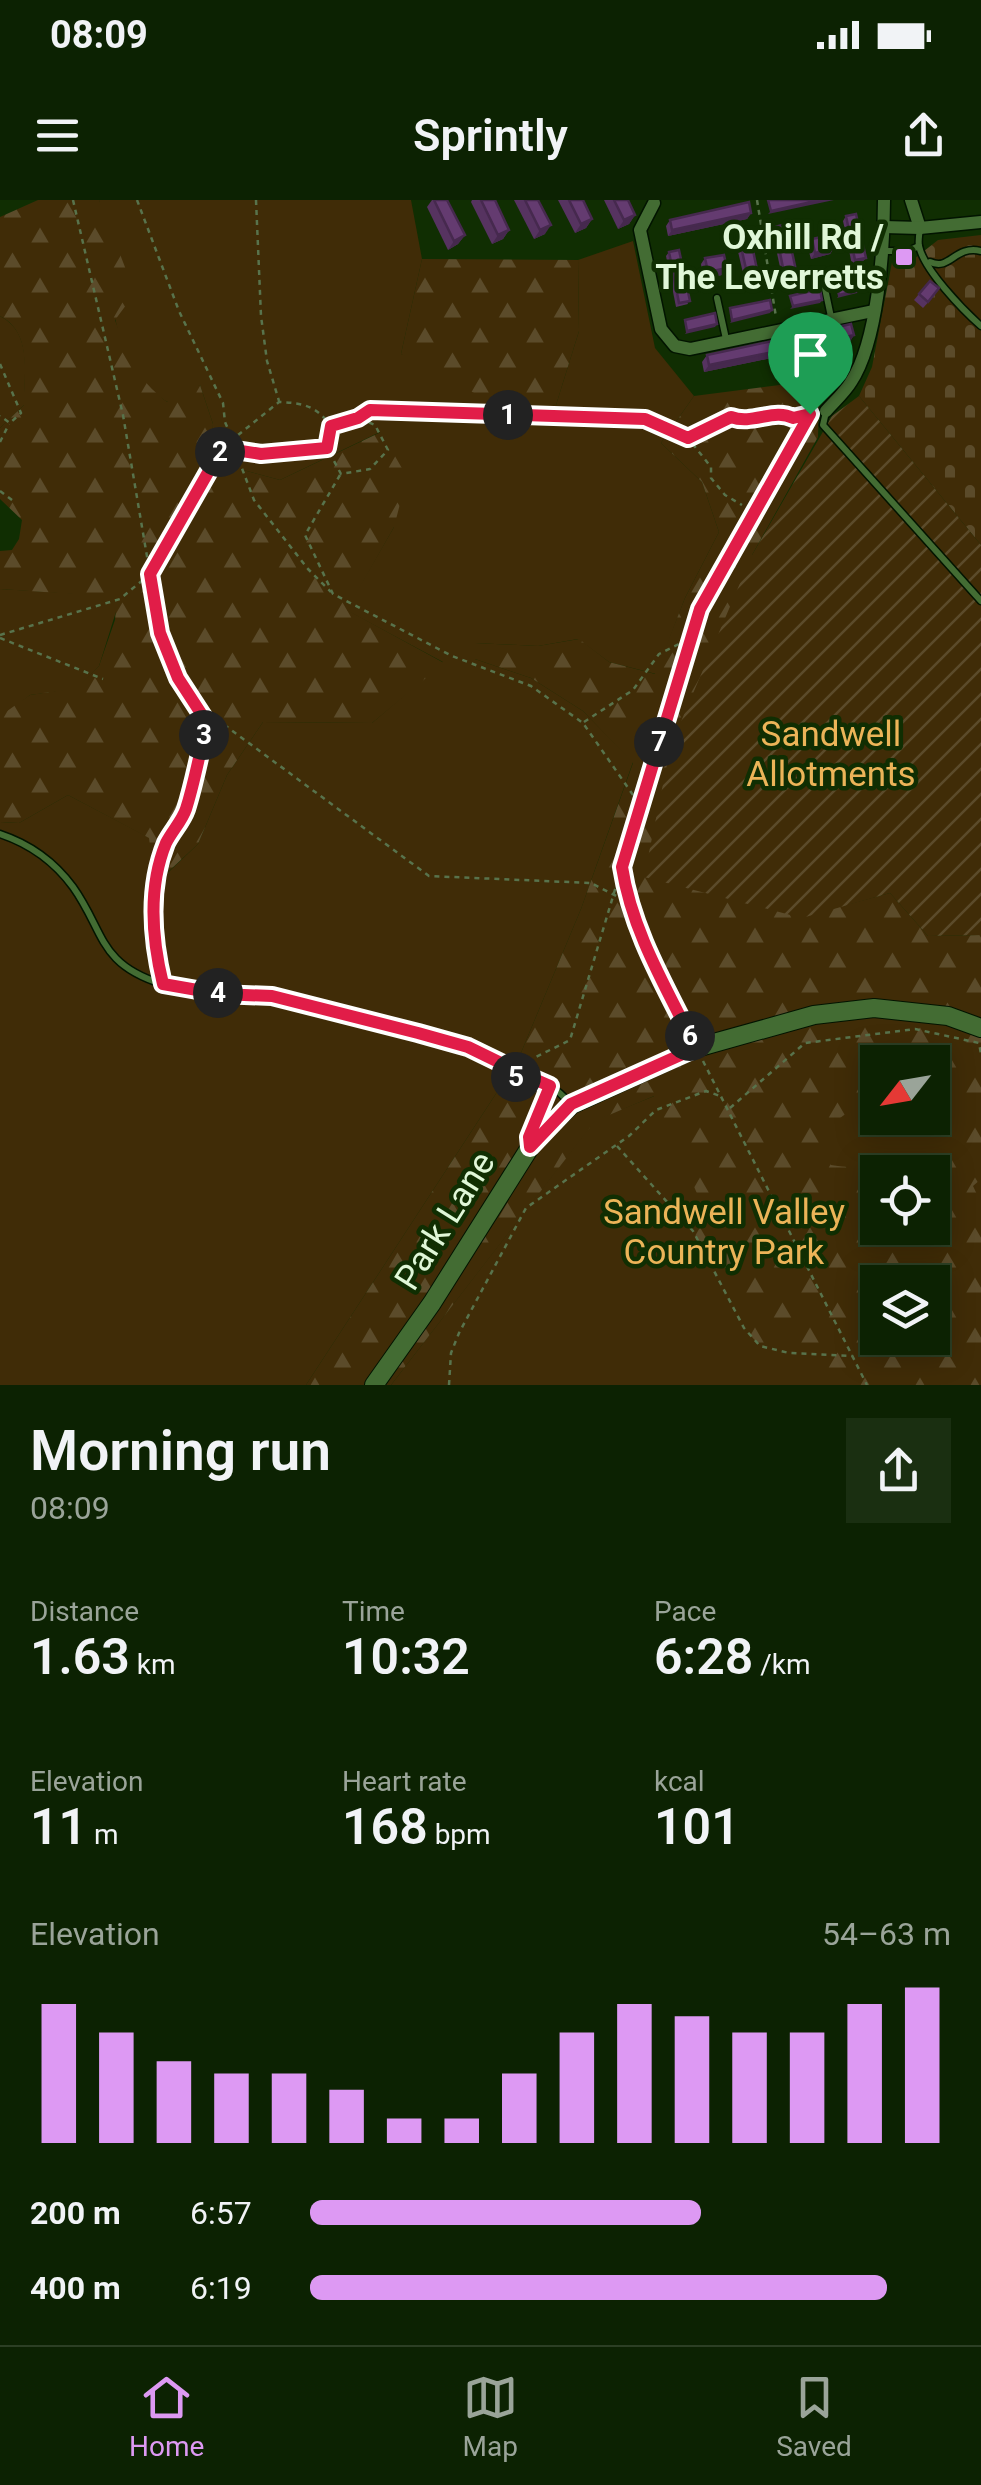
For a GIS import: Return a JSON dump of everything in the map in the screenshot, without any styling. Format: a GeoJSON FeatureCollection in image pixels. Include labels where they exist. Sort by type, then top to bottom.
{"type":"FeatureCollection","features":[{"type":"Feature","properties":{"kind":"street"},"geometry":{"type":"LineString","coordinates":[[826,411],[852,381],[866,344],[884,251],[884,200]]}},
{"type":"Feature","properties":{"kind":"street"},"geometry":{"type":"LineString","coordinates":[[912,200],[920,228]]}},
{"type":"Feature","properties":{"kind":"street"},"geometry":{"type":"LineString","coordinates":[[656,201],[640,230],[664,336],[683,349],[873,311]]}},
{"type":"Feature","properties":{"kind":"street"},"geometry":{"type":"LineString","coordinates":[[884,226],[920,228],[981,222]]}},
{"type":"Feature","properties":{"kind":"street","name":"Park Lane"},"geometry":{"type":"LineString","coordinates":[[374,1385],[432,1303],[530,1147],[571,1104],[696,1048],[814,1014],[874,1008],[948,1016],[981,1028]]}},
{"type":"Feature","properties":{"kind":"lane"},"geometry":{"type":"LineString","coordinates":[[920,228],[919,246],[926,259],[948,292],[981,326]]}},
{"type":"Feature","properties":{"kind":"lane"},"geometry":{"type":"LineString","coordinates":[[884,251],[919,246]]}},
{"type":"Feature","properties":{"kind":"lane"},"geometry":{"type":"LineString","coordinates":[[926,259],[940,265],[948,263],[960,250],[981,251]]}},
{"type":"Feature","properties":{"kind":"lane"},"geometry":{"type":"LineString","coordinates":[[824,278],[832,318]]}},
{"type":"Feature","properties":{"kind":"lane"},"geometry":{"type":"LineString","coordinates":[[717,298],[726,341]]}},
{"type":"Feature","properties":{"kind":"lane"},"geometry":{"type":"LineString","coordinates":[[826,411],[823,425],[981,601]]}},
{"type":"Feature","properties":{"kind":"lane"},"geometry":{"type":"LineString","coordinates":[[0,834],[23,842],[51,862],[74,888],[107,949],[125,966],[163,984],[220,994],[272,996],[468,1047],[509,1067],[518,1080],[534,1079],[550,1086],[571,1104]]}},
{"type":"Feature","properties":{"kind":"lane"},"geometry":{"type":"LineString","coordinates":[[530,1147],[529,1137],[550,1086]]}},
{"type":"Feature","properties":{"kind":"path"},"geometry":{"type":"LineString","coordinates":[[73,200],[123,415],[160,633],[178,678],[204,718],[205,731],[185,812],[166,843],[156,884],[154,917],[163,984]]}},
{"type":"Feature","properties":{"kind":"path"},"geometry":{"type":"LineString","coordinates":[[138,200],[179,311],[219,392],[232,438]]}},
{"type":"Feature","properties":{"kind":"path"},"geometry":{"type":"LineString","coordinates":[[256,200],[261,316],[280,402]]}},
{"type":"Feature","properties":{"kind":"path"},"geometry":{"type":"LineString","coordinates":[[757,200],[778,328]]}},
{"type":"Feature","properties":{"kind":"path"},"geometry":{"type":"LineString","coordinates":[[0,364],[21,413],[10,422],[0,442]]}},
{"type":"Feature","properties":{"kind":"path"},"geometry":{"type":"LineString","coordinates":[[0,637],[120,599],[150,574],[222,448],[280,402],[304,403],[320,411],[331,426],[327,448],[340,474]]}},
{"type":"Feature","properties":{"kind":"path"},"geometry":{"type":"LineString","coordinates":[[331,426],[370,410],[645,419],[688,438],[711,468],[711,478],[725,495],[742,506]]}},
{"type":"Feature","properties":{"kind":"path"},"geometry":{"type":"LineString","coordinates":[[688,438],[731,417],[745,422],[784,413],[793,418],[826,411]]}},
{"type":"Feature","properties":{"kind":"path"},"geometry":{"type":"LineString","coordinates":[[518,1080],[521,1069],[532,1058],[570,1040],[700,609],[810,414]]}},
{"type":"Feature","properties":{"kind":"path"},"geometry":{"type":"LineString","coordinates":[[0,416],[10,422]]}},
{"type":"Feature","properties":{"kind":"path"},"geometry":{"type":"LineString","coordinates":[[340,474],[370,470],[388,450],[375,425],[358,418]]}},
{"type":"Feature","properties":{"kind":"path"},"geometry":{"type":"LineString","coordinates":[[222,448],[261,454],[327,448]]}},
{"type":"Feature","properties":{"kind":"path"},"geometry":{"type":"LineString","coordinates":[[235,450],[254,500],[308,569],[333,594],[452,656],[530,686],[582,722],[640,805]]}},
{"type":"Feature","properties":{"kind":"path"},"geometry":{"type":"LineString","coordinates":[[333,594],[305,534],[340,474]]}},
{"type":"Feature","properties":{"kind":"path"},"geometry":{"type":"LineString","coordinates":[[0,492],[16,503]]}},
{"type":"Feature","properties":{"kind":"path"},"geometry":{"type":"LineString","coordinates":[[0,637],[103,678]]}},
{"type":"Feature","properties":{"kind":"path"},"geometry":{"type":"LineString","coordinates":[[582,722],[634,690],[659,654],[691,638]]}},
{"type":"Feature","properties":{"kind":"path"},"geometry":{"type":"LineString","coordinates":[[194,703],[429,876],[591,883],[627,901]]}},
{"type":"Feature","properties":{"kind":"path"},"geometry":{"type":"LineString","coordinates":[[622,867],[627,901],[696,1048],[867,1385]]}},
{"type":"Feature","properties":{"kind":"path"},"geometry":{"type":"LineString","coordinates":[[728,1109],[805,1043],[915,1029],[979,1044],[981,1054]]}},
{"type":"Feature","properties":{"kind":"path"},"geometry":{"type":"LineString","coordinates":[[449,1385],[451,1353],[459,1333],[526,1208],[664,1107],[706,1091],[722,1096]]}},
{"type":"Feature","properties":{"kind":"path"},"geometry":{"type":"LineString","coordinates":[[616,1145],[693,1232],[744,1328],[760,1346],[789,1353],[853,1356]]}},
{"type":"Feature","properties":{"kind":"green space"},"geometry":{"type":"Polygon","coordinates":[[[38,200],[99,200],[135,293],[115,320],[129,356],[140,375],[167,402],[180,389],[200,385],[213,424],[212,450],[232,467],[280,480],[381,432],[407,477],[394,527],[347,610],[444,663],[372,723],[263,722],[227,775],[198,844],[155,884],[149,838],[68,795],[19,823],[0,822],[0,716],[30,695],[76,688],[99,666],[115,620],[117,597],[0,589],[0,551],[12,550],[19,539],[22,520],[0,499],[0,428],[24,405],[25,367],[18,333],[0,316],[0,217],[38,200]]]}},
{"type":"Feature","properties":{"kind":"green space"},"geometry":{"type":"Polygon","coordinates":[[[99,200],[411,200],[422,259],[401,354],[556,405],[579,331],[578,260],[633,241],[655,348],[694,396],[661,443],[702,482],[719,532],[685,598],[656,674],[609,662],[578,639],[538,646],[475,643],[475,659],[531,678],[583,711],[633,762],[581,909],[518,1060],[306,1385],[0,1385],[0,822],[19,823],[68,795],[150,838],[155,885],[198,844],[227,775],[263,722],[372,723],[443,662],[346,610],[394,527],[380,432],[280,480],[232,467],[212,450],[213,424],[200,385],[167,402],[145,385],[130,362],[115,318],[99,200]]]}},
{"type":"Feature","properties":{"kind":"green space"},"geometry":{"type":"Polygon","coordinates":[[[981,235],[981,545],[859,396],[872,367],[893,257],[914,259],[938,240],[981,235]]]}},
{"type":"Feature","properties":{"kind":"green space"},"geometry":{"type":"Polygon","coordinates":[[[422,259],[578,260],[579,331],[556,405],[476,394],[401,354],[422,259]]]}},
{"type":"Feature","properties":{"kind":"green space"},"geometry":{"type":"Polygon","coordinates":[[[0,316],[18,333],[25,367],[24,405],[0,428],[0,316]]]}},
{"type":"Feature","properties":{"kind":"green space"},"geometry":{"type":"Polygon","coordinates":[[[842,377],[819,401],[818,437],[752,555],[802,917],[890,893],[928,936],[981,935],[981,1179],[973,1186],[981,1203],[981,1385],[829,1385],[807,1354],[760,1346],[744,1328],[693,1231],[703,1207],[654,1096],[595,1121],[391,1385],[306,1385],[518,1060],[581,909],[633,763],[583,711],[531,678],[475,659],[475,643],[538,646],[579,639],[609,662],[655,674],[685,598],[719,532],[702,482],[661,443],[694,396],[842,377]],[[860,1045],[860,1109],[841,1117],[820,1149],[831,1165],[860,1167],[860,1245],[950,1245],[948,1155],[957,1150],[974,1127],[966,1110],[950,1108],[950,1045],[860,1045]]]}},
{"type":"Feature","properties":{"kind":"green space","name":"Sandwell Allotments"},"geometry":{"type":"Polygon","coordinates":[[[859,396],[981,545],[981,935],[928,936],[890,893],[802,918],[644,877],[671,745],[752,555],[832,416],[859,396]]]}},
{"type":"Feature","properties":{"kind":"green space"},"geometry":{"type":"Polygon","coordinates":[[[0,589],[120,599],[99,666],[76,689],[30,695],[3,717],[0,716],[0,589]]]}},
{"type":"Feature","properties":{"kind":"green space","name":"Sandwell Valley Country Park"},"geometry":{"type":"Polygon","coordinates":[[[981,1033],[981,1385],[391,1385],[595,1120],[741,1061],[860,1047],[860,1135],[950,1135],[950,1045],[878,1045],[981,1033]]]}},
{"type":"Feature","properties":{"kind":"building"},"geometry":{"type":"Polygon","coordinates":[[[434,200],[447,200],[465,235],[454,241],[434,200]]]}},
{"type":"Feature","properties":{"kind":"building"},"geometry":{"type":"Polygon","coordinates":[[[481,200],[495,200],[509,230],[498,235],[481,200]]]}},
{"type":"Feature","properties":{"kind":"building"},"geometry":{"type":"Polygon","coordinates":[[[525,200],[538,200],[551,225],[540,230],[525,200]]]}},
{"type":"Feature","properties":{"kind":"building"},"geometry":{"type":"Polygon","coordinates":[[[569,200],[583,200],[592,219],[581,224],[569,200]]]}},
{"type":"Feature","properties":{"kind":"building"},"geometry":{"type":"Polygon","coordinates":[[[614,200],[628,200],[635,215],[624,220],[614,200]]]}},
{"type":"Feature","properties":{"kind":"building"},"geometry":{"type":"Polygon","coordinates":[[[768,200],[820,200],[771,211],[768,200]]]}},
{"type":"Feature","properties":{"kind":"building"},"geometry":{"type":"Polygon","coordinates":[[[749,202],[751,213],[672,230],[670,220],[749,202]]]}},
{"type":"Feature","properties":{"kind":"building"},"geometry":{"type":"Polygon","coordinates":[[[856,214],[866,258],[855,260],[846,216],[856,214]]]}},
{"type":"Feature","properties":{"kind":"building"},"geometry":{"type":"Polygon","coordinates":[[[786,224],[797,275],[785,278],[775,227],[786,224]]]}},
{"type":"Feature","properties":{"kind":"building"},"geometry":{"type":"Polygon","coordinates":[[[831,235],[834,248],[815,253],[812,239],[831,235]]]}},
{"type":"Feature","properties":{"kind":"building"},"geometry":{"type":"Polygon","coordinates":[[[750,236],[759,279],[749,282],[739,238],[750,236]]]}},
{"type":"Feature","properties":{"kind":"building"},"geometry":{"type":"Polygon","coordinates":[[[679,250],[690,301],[679,303],[669,252],[679,250]]]}},
{"type":"Feature","properties":{"kind":"building"},"geometry":{"type":"Polygon","coordinates":[[[724,255],[727,268],[708,272],[705,258],[724,255]]]}},
{"type":"Feature","properties":{"kind":"building"},"geometry":{"type":"Polygon","coordinates":[[[856,279],[859,290],[839,295],[836,284],[856,279]]]}},
{"type":"Feature","properties":{"kind":"building"},"geometry":{"type":"Polygon","coordinates":[[[930,281],[939,288],[928,302],[919,294],[930,281]]]}},
{"type":"Feature","properties":{"kind":"building"},"geometry":{"type":"Polygon","coordinates":[[[820,289],[822,300],[793,306],[790,296],[820,289]]]}},
{"type":"Feature","properties":{"kind":"building"},"geometry":{"type":"Polygon","coordinates":[[[770,300],[772,310],[732,320],[730,308],[770,300]]]}},
{"type":"Feature","properties":{"kind":"building"},"geometry":{"type":"Polygon","coordinates":[[[715,313],[717,324],[687,331],[685,320],[715,313]]]}},
{"type":"Feature","properties":{"kind":"building"},"geometry":{"type":"Polygon","coordinates":[[[851,324],[854,335],[709,365],[707,355],[851,324]]]}},
{"type":"Feature","properties":{"kind":"place","name":"Oxhill Rd / The Leverretts"},"geometry":{"type":"Point","coordinates":[904,257]}},
{"type":"Feature","properties":{"kind":"route"},"geometry":{"type":"LineString","coordinates":[[370,410],[645,419],[688,438],[731,417],[745,422],[784,413],[793,418],[810,414],[700,609],[622,867],[627,901],[636,925],[696,1048],[571,1104],[530,1147],[529,1137],[550,1086],[534,1079],[518,1080],[509,1067],[468,1047],[272,996],[220,994],[163,984],[154,917],[156,884],[166,843],[185,812],[205,731],[204,718],[178,678],[160,633],[150,574],[222,448],[261,454],[327,448],[331,426],[370,410]]}}]}
